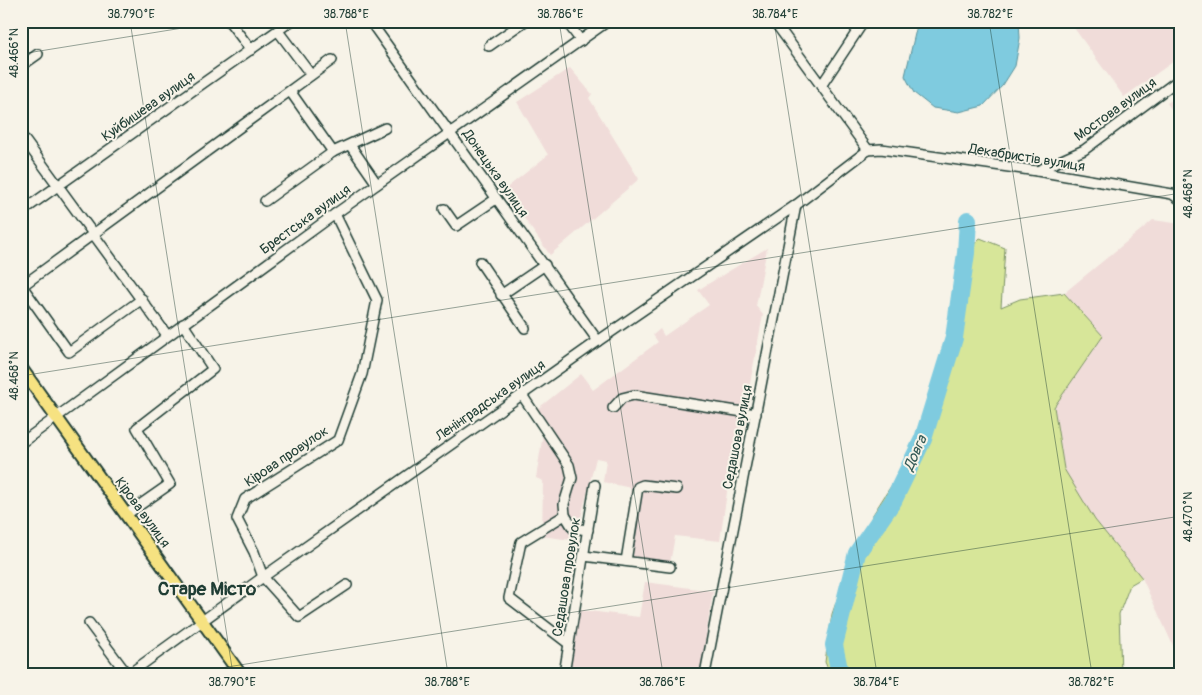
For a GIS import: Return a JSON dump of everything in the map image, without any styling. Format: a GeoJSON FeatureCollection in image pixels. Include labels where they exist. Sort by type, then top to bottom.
{"type":"FeatureCollection","features":[{"type":"Feature","properties":{"kind":"main road","name":"Кірова вулиця"},"geometry":{"type":"LineString","coordinates":[[21,368],[240,674]]}},
{"type":"Feature","properties":{"kind":"street"},"geometry":{"type":"LineString","coordinates":[[230,21],[251,50]]}},
{"type":"Feature","properties":{"kind":"street","name":"Куйбишева вулиця"},"geometry":{"type":"LineString","coordinates":[[21,212],[291,21]]}},
{"type":"Feature","properties":{"kind":"street","name":"Донецька вулиця"},"geometry":{"type":"LineString","coordinates":[[370,21],[598,341]]}},
{"type":"Feature","properties":{"kind":"street"},"geometry":{"type":"LineString","coordinates":[[488,46],[526,21]]}},
{"type":"Feature","properties":{"kind":"street"},"geometry":{"type":"LineString","coordinates":[[566,21],[581,41]]}},
{"type":"Feature","properties":{"kind":"street","name":"Брестська вулиця"},"geometry":{"type":"LineString","coordinates":[[21,443],[376,184],[608,21]]}},
{"type":"Feature","properties":{"kind":"street"},"geometry":{"type":"LineString","coordinates":[[774,21],[868,150]]}},
{"type":"Feature","properties":{"kind":"street"},"geometry":{"type":"LineString","coordinates":[[821,86],[864,21]]}},
{"type":"Feature","properties":{"kind":"street"},"geometry":{"type":"LineString","coordinates":[[278,31],[311,75]]}},
{"type":"Feature","properties":{"kind":"street"},"geometry":{"type":"LineString","coordinates":[[21,66],[38,54]]}},
{"type":"Feature","properties":{"kind":"street"},"geometry":{"type":"LineString","coordinates":[[142,299],[69,352],[22,286],[95,235],[332,60]]}},
{"type":"Feature","properties":{"kind":"street","name":"Мостова вулиця"},"geometry":{"type":"LineString","coordinates":[[1037,171],[1084,150],[1181,78]]}},
{"type":"Feature","properties":{"kind":"street"},"geometry":{"type":"LineString","coordinates":[[290,91],[333,152]]}},
{"type":"Feature","properties":{"kind":"street"},"geometry":{"type":"LineString","coordinates":[[265,201],[333,152],[385,128]]}},
{"type":"Feature","properties":{"kind":"street"},"geometry":{"type":"LineString","coordinates":[[22,140],[59,186],[167,335]]}},
{"type":"Feature","properties":{"kind":"street"},"geometry":{"type":"LineString","coordinates":[[350,144],[376,184]]}},
{"type":"Feature","properties":{"kind":"street","name":"Декабристів вулиця"},"geometry":{"type":"LineString","coordinates":[[868,150],[881,149],[1037,171],[1172,194],[1181,200]]}},
{"type":"Feature","properties":{"kind":"street","name":"Ленінградська вулиця"},"geometry":{"type":"LineString","coordinates":[[128,674],[598,341],[796,205],[868,150]]}},
{"type":"Feature","properties":{"kind":"street"},"geometry":{"type":"LineString","coordinates":[[444,209],[456,226],[496,199]]}},
{"type":"Feature","properties":{"kind":"street","name":"Седашова вулиця"},"geometry":{"type":"LineString","coordinates":[[705,674],[796,205]]}},
{"type":"Feature","properties":{"kind":"street","name":"Кірова провулок"},"geometry":{"type":"LineString","coordinates":[[263,577],[254,552],[237,519],[245,499],[338,440],[362,374],[377,300],[335,214]]}},
{"type":"Feature","properties":{"kind":"street"},"geometry":{"type":"LineString","coordinates":[[480,262],[524,328]]}},
{"type":"Feature","properties":{"kind":"street"},"geometry":{"type":"LineString","coordinates":[[501,295],[545,265]]}},
{"type":"Feature","properties":{"kind":"street"},"geometry":{"type":"LineString","coordinates":[[127,514],[170,484],[137,428],[213,368],[182,324]]}},
{"type":"Feature","properties":{"kind":"street"},"geometry":{"type":"LineString","coordinates":[[522,395],[570,465],[572,478],[564,504],[565,515],[573,528],[588,530]]}},
{"type":"Feature","properties":{"kind":"street"},"geometry":{"type":"LineString","coordinates":[[613,408],[622,398],[634,395],[756,414]]}},
{"type":"Feature","properties":{"kind":"street","name":"Седашова провулок"},"geometry":{"type":"LineString","coordinates":[[564,674],[595,485]]}},
{"type":"Feature","properties":{"kind":"street"},"geometry":{"type":"LineString","coordinates":[[626,562],[638,487],[643,485],[677,489]]}},
{"type":"Feature","properties":{"kind":"street"},"geometry":{"type":"LineString","coordinates":[[565,515],[521,542],[509,598],[569,644]]}},
{"type":"Feature","properties":{"kind":"street"},"geometry":{"type":"LineString","coordinates":[[584,556],[670,567]]}},
{"type":"Feature","properties":{"kind":"street"},"geometry":{"type":"LineString","coordinates":[[263,577],[299,617],[347,585]]}},
{"type":"Feature","properties":{"kind":"street"},"geometry":{"type":"LineString","coordinates":[[89,623],[128,674]]}},
{"type":"Feature","properties":{"kind":"shaded area"},"geometry":{"type":"Polygon","coordinates":[[[1069,21],[1181,21],[1181,56],[1124,97],[1069,21]]]}},
{"type":"Feature","properties":{"kind":"shaded area"},"geometry":{"type":"Polygon","coordinates":[[[570,68],[592,94],[589,98],[639,179],[550,255],[504,190],[548,155],[517,102],[570,68]]]}},
{"type":"Feature","properties":{"kind":"shaded area"},"geometry":{"type":"Polygon","coordinates":[[[1181,94],[1181,123],[1167,103],[1181,94]]]}},
{"type":"Feature","properties":{"kind":"shaded area"},"geometry":{"type":"Polygon","coordinates":[[[1153,220],[1181,224],[1181,663],[1142,578],[1095,520],[1064,469],[1054,407],[1103,336],[1064,293],[1153,220]]]}},
{"type":"Feature","properties":{"kind":"shaded area"},"geometry":{"type":"Polygon","coordinates":[[[767,248],[756,306],[763,315],[737,452],[732,457],[720,541],[675,536],[669,569],[621,562],[631,488],[603,482],[606,460],[596,458],[581,517],[571,540],[542,536],[543,481],[536,478],[543,434],[531,414],[581,374],[593,390],[658,342],[653,335],[660,329],[664,336],[709,305],[698,290],[767,248]]]}},
{"type":"Feature","properties":{"kind":"shaded area"},"geometry":{"type":"Polygon","coordinates":[[[645,582],[713,591],[700,674],[568,674],[580,610],[639,617],[645,582]]]}},
{"type":"Feature","properties":{"kind":"green space"},"geometry":{"type":"Polygon","coordinates":[[[980,238],[1005,248],[1001,307],[1020,299],[1064,293],[1103,336],[1054,407],[1064,469],[1095,520],[1142,578],[1130,585],[1119,614],[1121,674],[830,674],[825,662],[832,614],[872,516],[923,439],[936,372],[948,337],[956,282],[966,253],[980,238]]]}},
{"type":"Feature","properties":{"kind":"water"},"geometry":{"type":"Polygon","coordinates":[[[918,21],[1019,21],[1020,38],[1015,66],[1003,85],[983,106],[959,112],[933,108],[914,93],[905,76],[918,21]]]}},
{"type":"Feature","properties":{"kind":"waterway","name":"Довга"},"geometry":{"type":"LineString","coordinates":[[840,674],[834,645],[857,553],[893,501],[923,439],[954,338],[966,253],[968,220]]}},
{"type":"Feature","properties":{"kind":"district","name":"Старе Місто"},"geometry":{"type":"Point","coordinates":[207,588]}}]}
